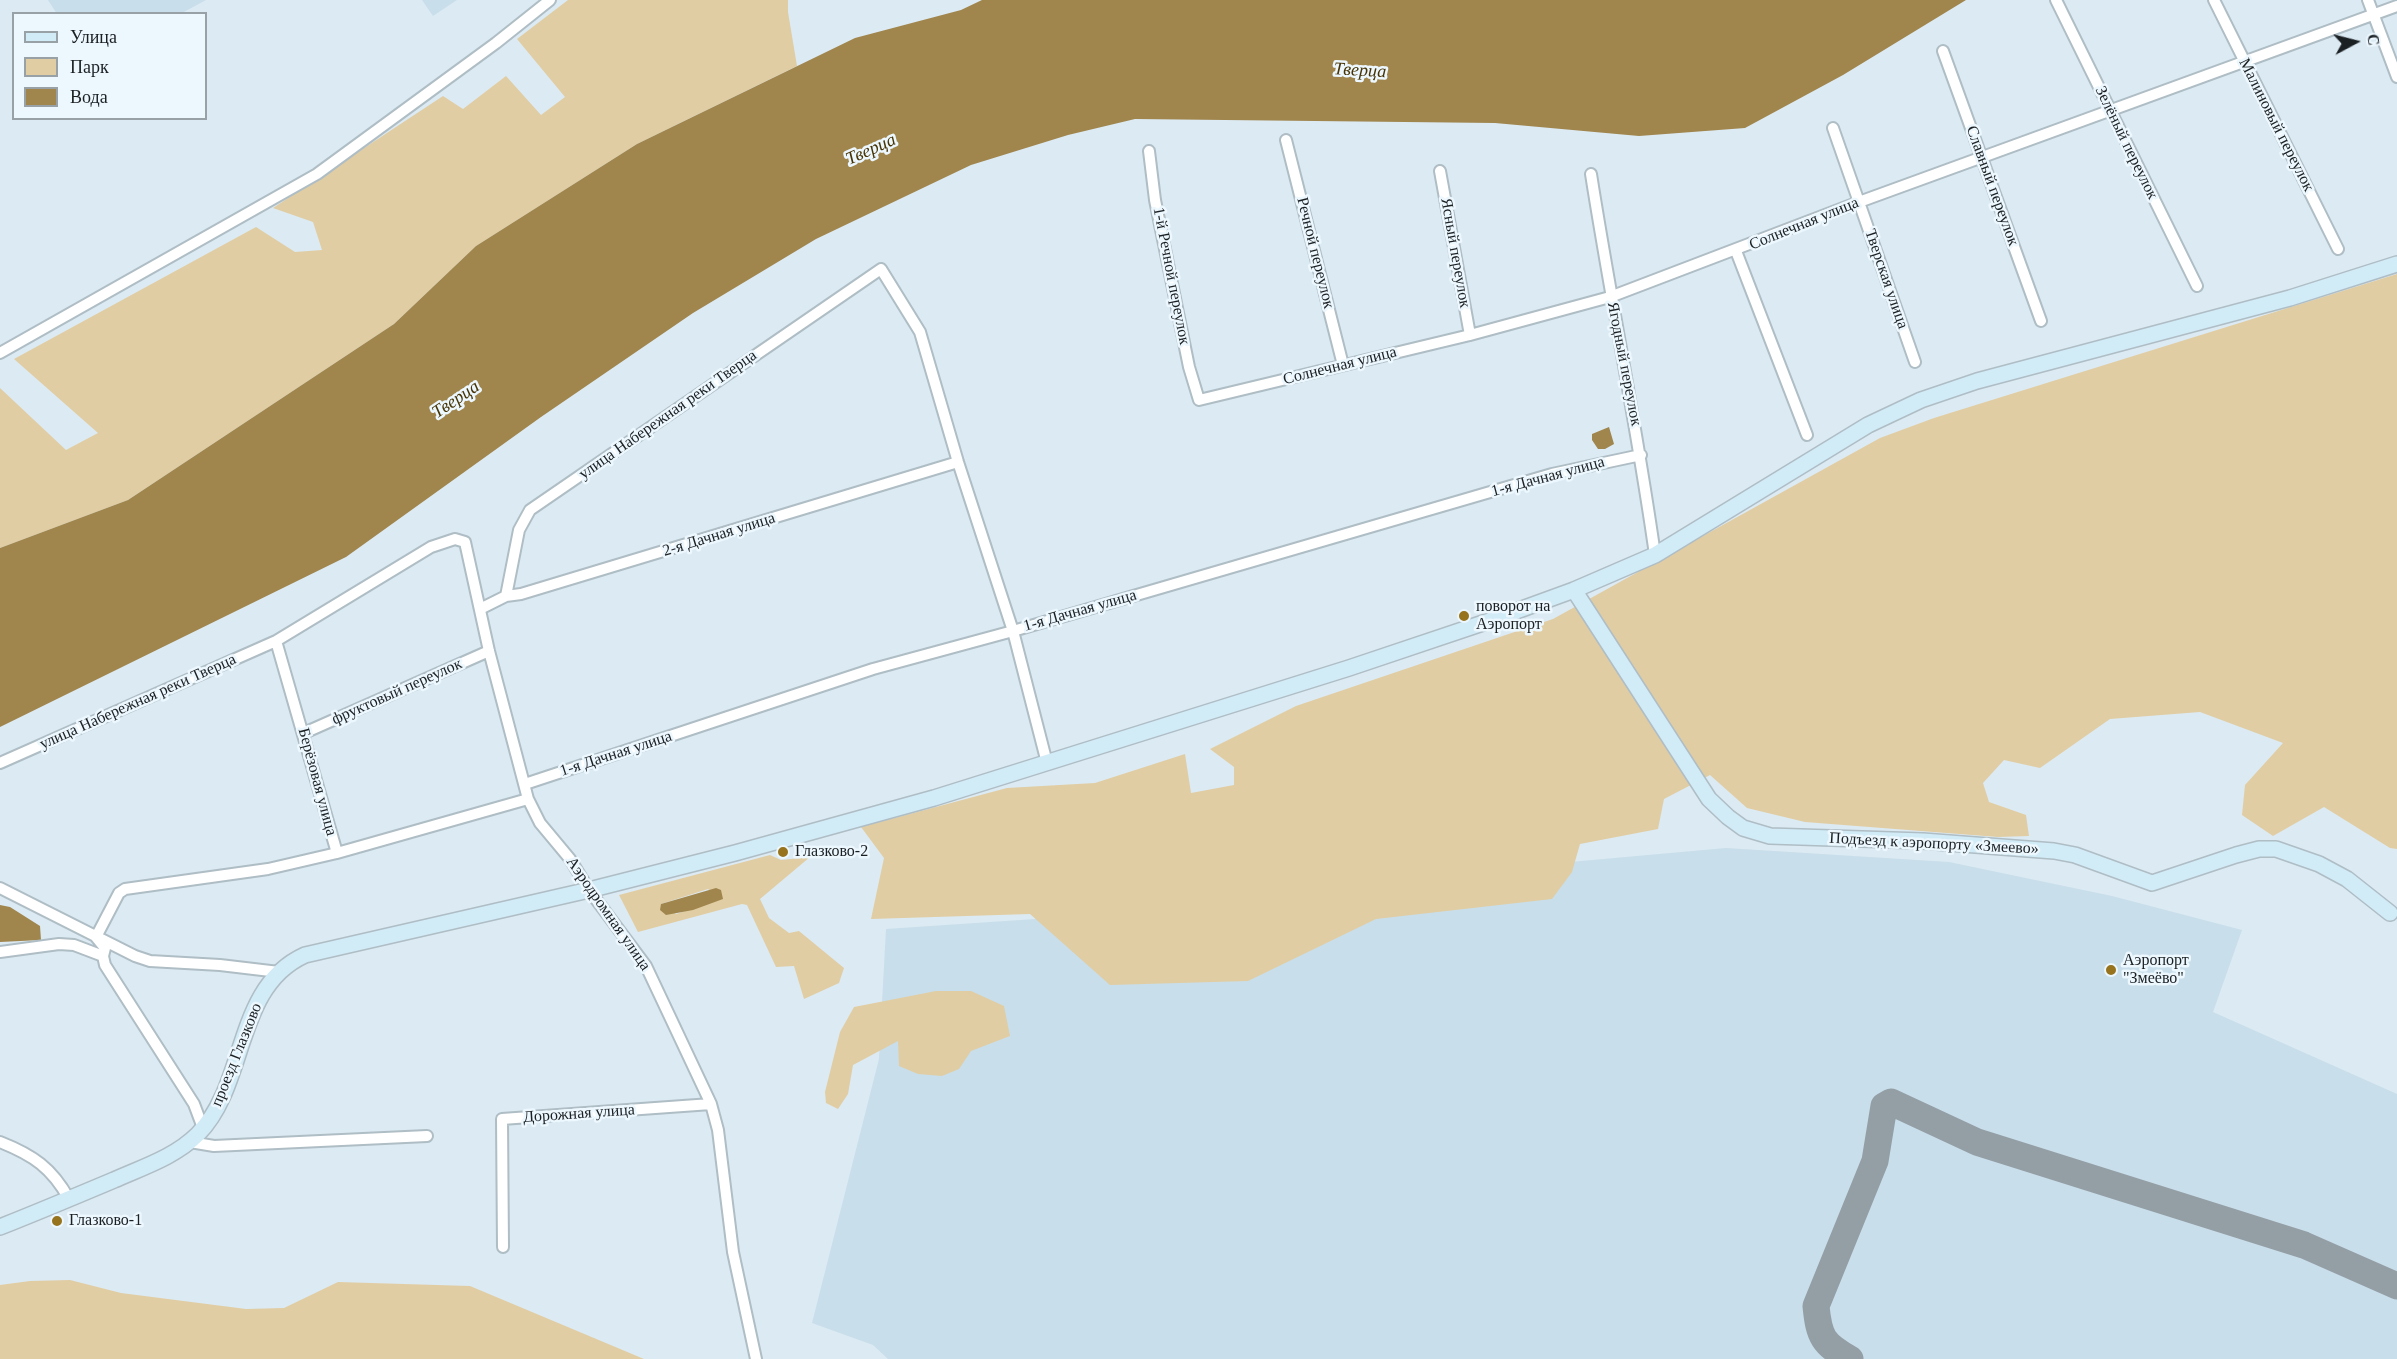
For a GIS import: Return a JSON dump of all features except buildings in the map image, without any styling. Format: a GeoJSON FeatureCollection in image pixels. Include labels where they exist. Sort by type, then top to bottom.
{"type":"FeatureCollection","features":[{"type":"Feature","properties":{"kind":"main road","name":"проезд Глазково"},"geometry":{"type":"LineString","coordinates":[[0,1227],[162,1159],[190,1142],[203,1128],[221,1100],[258,1000],[268,983],[296,959],[323,949],[589,890],[735,853],[934,798],[1349,668],[1574,590],[1655,555],[1849,436],[1921,400],[1977,381],[2290,298],[2397,264]]}},
{"type":"Feature","properties":{"kind":"main road","name":"Подъезд к аэропорту «Змеево»"},"geometry":{"type":"LineString","coordinates":[[1574,590],[1704,791],[1728,817],[1753,832],[1770,836],[1923,841],[2054,851],[2075,855],[2151,883],[2236,855],[2259,849],[2276,849],[2319,864],[2347,879],[2390,913]]}},
{"type":"Feature","properties":{"kind":"street"},"geometry":{"type":"LineString","coordinates":[[0,353],[317,174],[496,43],[550,0]]}},
{"type":"Feature","properties":{"kind":"street","name":"Зелёный переулок"},"geometry":{"type":"LineString","coordinates":[[2056,0],[2197,286]]}},
{"type":"Feature","properties":{"kind":"street","name":"Малиновый переулок"},"geometry":{"type":"LineString","coordinates":[[2214,0],[2338,249]]}},
{"type":"Feature","properties":{"kind":"street"},"geometry":{"type":"LineString","coordinates":[[2368,0],[2397,77]]}},
{"type":"Feature","properties":{"kind":"street","name":"Солнечная улица"},"geometry":{"type":"LineString","coordinates":[[1198,400],[1470,334],[1610,297],[1736,251],[1859,202],[2397,6]]}},
{"type":"Feature","properties":{"kind":"street","name":"Славный переулок"},"geometry":{"type":"LineString","coordinates":[[1942,51],[2041,321]]}},
{"type":"Feature","properties":{"kind":"street","name":"Тверская улица"},"geometry":{"type":"LineString","coordinates":[[1833,128],[1915,362]]}},
{"type":"Feature","properties":{"kind":"street","name":"Речной переулок"},"geometry":{"type":"LineString","coordinates":[[1286,140],[1343,365]]}},
{"type":"Feature","properties":{"kind":"street","name":"1-й Речной переулок"},"geometry":{"type":"LineString","coordinates":[[1149,151],[1155,200],[1198,400]]}},
{"type":"Feature","properties":{"kind":"street","name":"Ясный переулок"},"geometry":{"type":"LineString","coordinates":[[1440,171],[1470,334]]}},
{"type":"Feature","properties":{"kind":"street","name":"Ягодный переулок"},"geometry":{"type":"LineString","coordinates":[[1591,174],[1610,297],[1641,455],[1655,555]]}},
{"type":"Feature","properties":{"kind":"street"},"geometry":{"type":"LineString","coordinates":[[1736,251],[1807,435]]}},
{"type":"Feature","properties":{"kind":"street","name":"улица Набережная реки Тверца"},"geometry":{"type":"LineString","coordinates":[[506,596],[519,530],[530,510],[881,269],[920,332],[958,462]]}},
{"type":"Feature","properties":{"kind":"street","name":"1-я Дачная улица"},"geometry":{"type":"LineString","coordinates":[[525,784],[873,669],[1013,631],[1552,474],[1641,455]]}},
{"type":"Feature","properties":{"kind":"street"},"geometry":{"type":"LineString","coordinates":[[958,462],[1013,631],[1047,763]]}},
{"type":"Feature","properties":{"kind":"street","name":"2-я Дачная улица"},"geometry":{"type":"LineString","coordinates":[[480,609],[506,596],[521,594],[958,462]]}},
{"type":"Feature","properties":{"kind":"street","name":"Аэродромная улица"},"geometry":{"type":"LineString","coordinates":[[276,641],[431,547],[455,539],[465,542],[489,651],[528,798],[540,823],[570,858],[589,890],[646,966],[711,1104],[718,1130],[733,1252],[756,1359]]}},
{"type":"Feature","properties":{"kind":"street","name":"улица Набережная реки Тверца"},"geometry":{"type":"LineString","coordinates":[[0,763],[276,641]]}},
{"type":"Feature","properties":{"kind":"street","name":"Берёзовая улица"},"geometry":{"type":"LineString","coordinates":[[96,937],[119,893],[125,889],[268,869],[337,853],[276,641]]}},
{"type":"Feature","properties":{"kind":"street","name":"фруктовый переулок"},"geometry":{"type":"LineString","coordinates":[[304,733],[489,651]]}},
{"type":"Feature","properties":{"kind":"street"},"geometry":{"type":"LineString","coordinates":[[337,853],[528,798]]}},
{"type":"Feature","properties":{"kind":"street"},"geometry":{"type":"LineString","coordinates":[[0,888],[135,956],[150,961],[220,965],[279,972]]}},
{"type":"Feature","properties":{"kind":"street"},"geometry":{"type":"LineString","coordinates":[[96,937],[105,948],[103,956],[105,965],[194,1104],[203,1128]]}},
{"type":"Feature","properties":{"kind":"street"},"geometry":{"type":"LineString","coordinates":[[0,952],[59,944],[74,945],[103,956]]}},
{"type":"Feature","properties":{"kind":"street","name":"Дорожная улица"},"geometry":{"type":"LineString","coordinates":[[503,1247],[502,1119],[711,1104]]}},
{"type":"Feature","properties":{"kind":"street"},"geometry":{"type":"LineString","coordinates":[[190,1142],[214,1146],[427,1136]]}},
{"type":"Feature","properties":{"kind":"street"},"geometry":{"type":"LineString","coordinates":[[0,1142],[30,1154],[60,1182],[69,1199]]}},
{"type":"Feature","properties":{"kind":"shaded area"},"geometry":{"type":"Polygon","coordinates":[[[48,0],[206,0],[184,12],[56,12],[48,0]]]}},
{"type":"Feature","properties":{"kind":"shaded area"},"geometry":{"type":"Polygon","coordinates":[[[422,0],[457,0],[433,16],[422,0]]]}},
{"type":"Feature","properties":{"kind":"shaded area"},"geometry":{"type":"Polygon","coordinates":[[[1726,848],[1949,862],[2112,896],[2242,930],[2213,1012],[2397,1094],[2397,1359],[888,1359],[873,1345],[812,1323],[879,1059],[886,929],[1125,913],[1492,869],[1726,848]]]}},
{"type":"Feature","properties":{"kind":"green space"},"geometry":{"type":"Polygon","coordinates":[[[568,0],[788,0],[797,66],[637,144],[476,246],[394,324],[128,500],[0,548],[0,388],[66,450],[98,433],[14,359],[256,227],[295,252],[322,250],[313,222],[273,208],[443,96],[463,109],[506,76],[541,115],[565,97],[517,39],[568,0]]]}},
{"type":"Feature","properties":{"kind":"green space"},"geometry":{"type":"Polygon","coordinates":[[[2397,274],[2397,849],[2390,848],[2324,807],[2273,836],[2242,815],[2245,785],[2283,743],[2200,712],[2110,719],[2040,768],[2004,760],[1983,783],[1989,802],[2026,815],[2029,836],[1998,837],[1805,822],[1747,808],[1710,775],[1664,799],[1658,829],[1580,844],[1572,872],[1552,899],[1376,919],[1248,981],[1110,985],[1030,914],[871,919],[884,858],[861,827],[1007,788],[1095,783],[1185,754],[1191,793],[1234,785],[1234,767],[1210,749],[1296,706],[1553,619],[1880,438],[1934,418],[2397,274]]]}},
{"type":"Feature","properties":{"kind":"green space"},"geometry":{"type":"Polygon","coordinates":[[[770,855],[781,860],[810,857],[760,899],[769,918],[789,933],[799,931],[844,968],[839,983],[804,999],[794,966],[776,967],[747,905],[742,904],[638,932],[619,895],[770,855]],[[708,889],[661,904],[676,914],[722,899],[708,889]]]}},
{"type":"Feature","properties":{"kind":"green space"},"geometry":{"type":"Polygon","coordinates":[[[936,991],[971,991],[1004,1006],[1010,1036],[971,1051],[959,1069],[942,1076],[918,1074],[899,1066],[898,1041],[853,1065],[848,1094],[838,1109],[826,1103],[825,1092],[840,1032],[854,1007],[936,991]]]}},
{"type":"Feature","properties":{"kind":"green space"},"geometry":{"type":"Polygon","coordinates":[[[70,1280],[121,1293],[246,1309],[284,1308],[338,1282],[470,1286],[644,1359],[0,1359],[0,1285],[30,1281],[70,1280]]]}},
{"type":"Feature","properties":{"kind":"water","name":"Тверца"},"geometry":{"type":"Polygon","coordinates":[[[982,0],[1966,0],[1843,75],[1745,128],[1639,136],[1495,123],[1135,119],[1068,135],[971,165],[816,239],[693,313],[541,417],[346,557],[0,727],[0,548],[128,500],[394,324],[476,246],[637,144],[855,38],[961,10],[982,0]]]}},
{"type":"Feature","properties":{"kind":"water"},"geometry":{"type":"Polygon","coordinates":[[[1609,427],[1614,444],[1605,449],[1598,449],[1592,440],[1592,434],[1609,427]]]}},
{"type":"Feature","properties":{"kind":"water"},"geometry":{"type":"Polygon","coordinates":[[[716,888],[721,890],[723,899],[693,910],[666,915],[660,910],[661,904],[716,888]]]}},
{"type":"Feature","properties":{"kind":"water"},"geometry":{"type":"Polygon","coordinates":[[[0,905],[10,907],[40,926],[41,940],[0,942],[0,905]]]}},
{"type":"Feature","properties":{"kind":"taxiway"},"geometry":{"type":"LineString","coordinates":[[1850,1359],[1834,1349],[1824,1338],[1816,1306],[1875,1161],[1884,1106],[1891,1102],[1977,1142],[2304,1245],[2397,1286]]}},
{"type":"Feature","properties":{"kind":"place","name":"поворот на Аэропорт"},"geometry":{"type":"Point","coordinates":[1464,616]}},
{"type":"Feature","properties":{"kind":"place","name":"Глазково-2"},"geometry":{"type":"Point","coordinates":[783,852]}},
{"type":"Feature","properties":{"kind":"place","name":"Аэропорт \"Змеёво\""},"geometry":{"type":"Point","coordinates":[2111,970]}},
{"type":"Feature","properties":{"kind":"place","name":"Глазково-1"},"geometry":{"type":"Point","coordinates":[57,1221]}}]}
